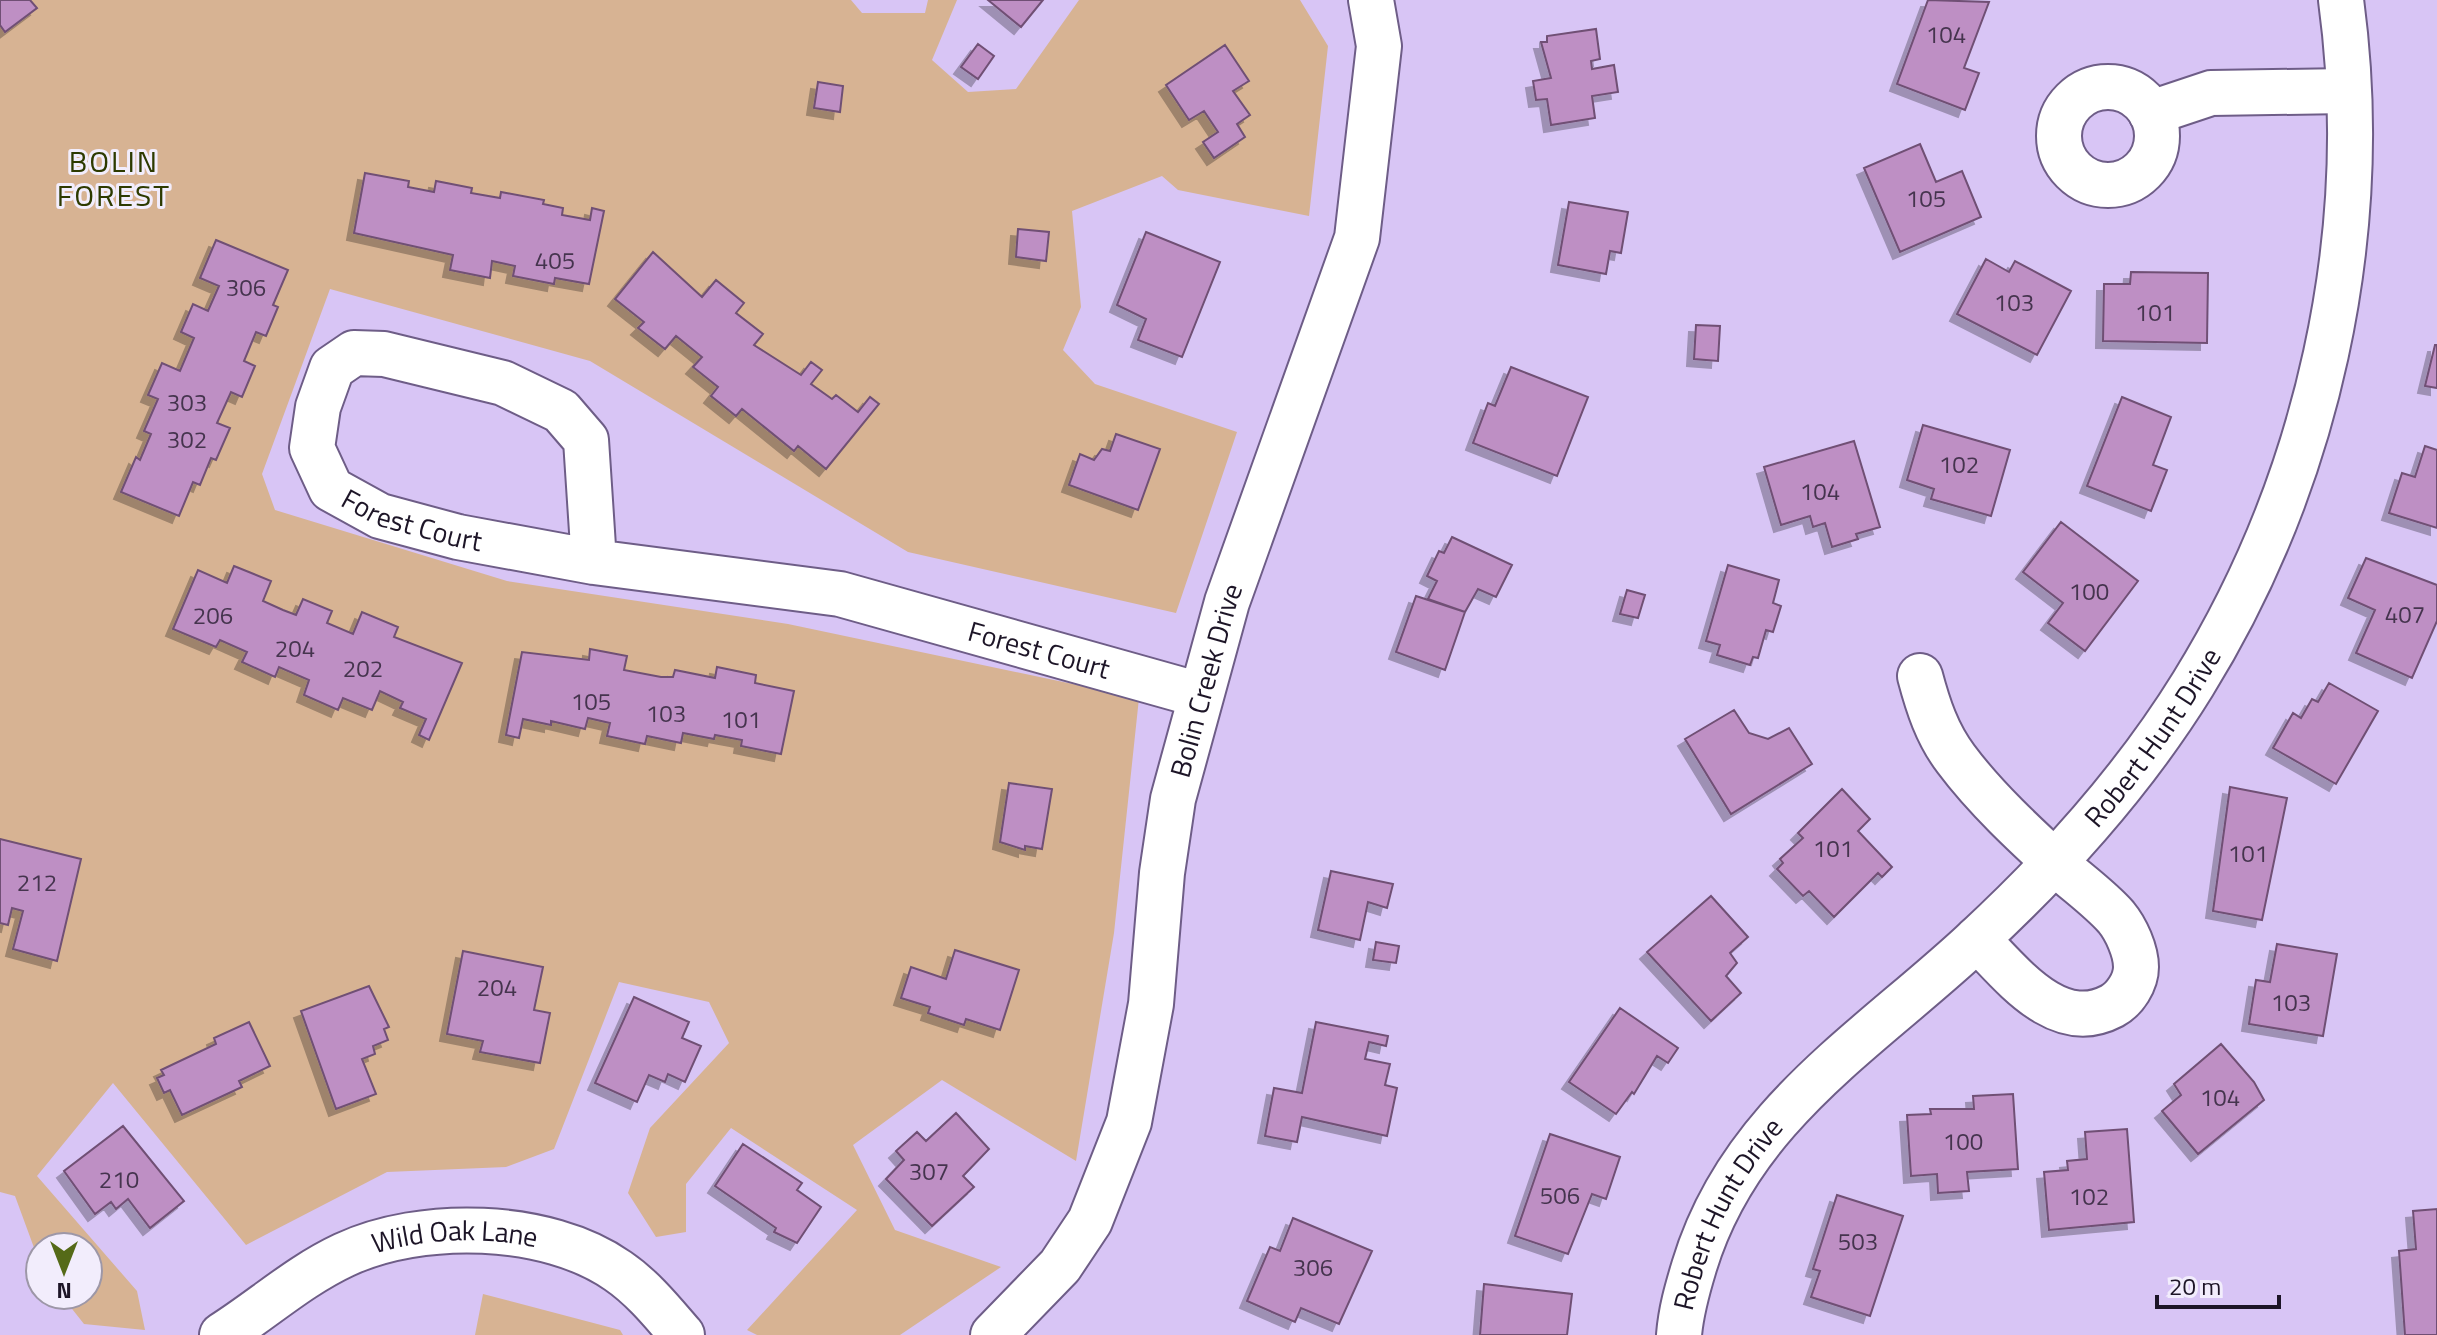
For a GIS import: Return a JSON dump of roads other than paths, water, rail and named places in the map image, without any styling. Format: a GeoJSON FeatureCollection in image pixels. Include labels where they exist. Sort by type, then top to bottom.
{"type":"FeatureCollection","features":[{"type":"Feature","properties":{"kind":"street","name":"Bolin Creek Drive"},"geometry":{"type":"LineString","coordinates":[[993,1335],[1060,1266],[1090,1221],[1129,1122],[1151,1004],[1162,873],[1173,799],[1227,602],[1357,238],[1379,46],[1371,0]]}},
{"type":"Feature","properties":{"kind":"street","name":"Robert Hunt Drive"},"geometry":{"type":"LineString","coordinates":[[1679,1335],[1680,1313],[1701,1245],[1731,1181],[1748,1155],[1784,1109],[1977,939],[2053,861],[2129,775],[2193,684],[2247,586],[2282,501],[2314,405],[2331,336],[2347,215],[2347,91],[2341,0]]}},
{"type":"Feature","properties":{"kind":"street"},"geometry":{"type":"LineString","coordinates":[[2151,113],[2211,93],[2347,91]]}},
{"type":"Feature","properties":{"kind":"street","name":"Forest Court"},"geometry":{"type":"LineString","coordinates":[[594,562],[586,440],[561,411],[503,383],[384,354],[354,353],[332,368],[318,407],[312,448],[331,489],[380,516],[458,537],[594,562],[840,594],[1200,695]]}},
{"type":"Feature","properties":{"kind":"street"},"geometry":{"type":"LineString","coordinates":[[1920,676],[1929,710],[1958,762],[2053,861],[2117,918],[2135,953],[2136,970],[2120,1002],[2087,1015],[2056,1010],[2025,988],[1977,939]]}},
{"type":"Feature","properties":{"kind":"street","name":"Wild Oak Lane"},"geometry":{"type":"LineString","coordinates":[[222,1335],[261,1311],[297,1281],[343,1255],[387,1238],[436,1230],[492,1232],[584,1253],[618,1271],[682,1335]]}},
{"type":"Feature","properties":{"kind":"district","name":"BOLIN FOREST"},"geometry":{"type":"Point","coordinates":[114,179]}}]}
